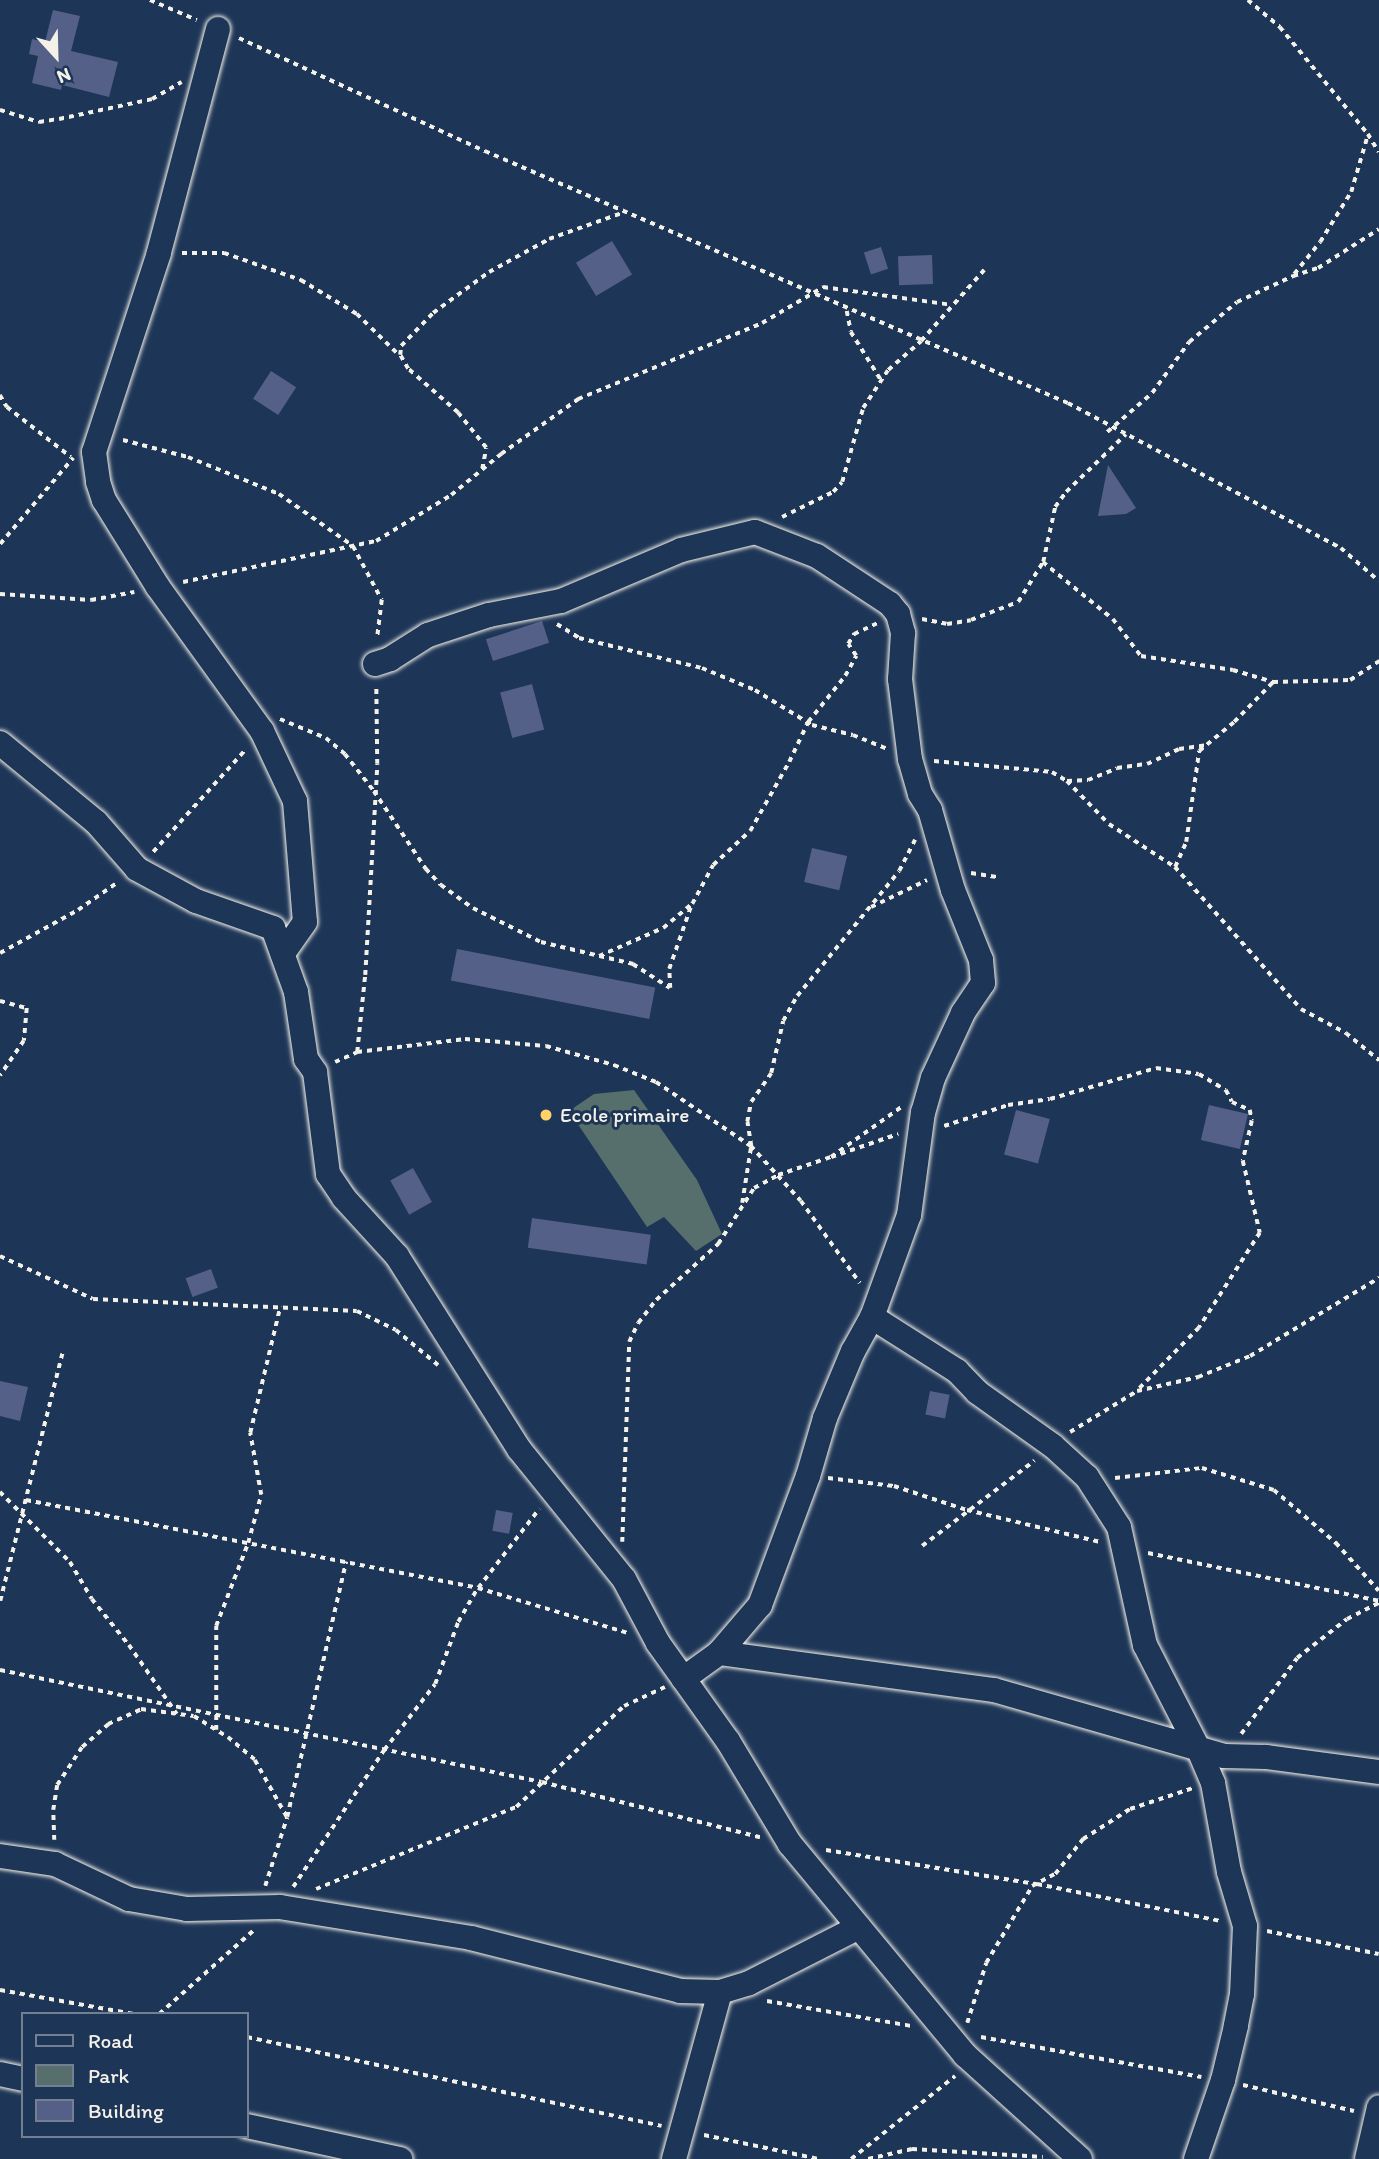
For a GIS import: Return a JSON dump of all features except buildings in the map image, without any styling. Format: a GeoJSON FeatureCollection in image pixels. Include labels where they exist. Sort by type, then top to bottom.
{"type":"FeatureCollection","features":[{"type":"Feature","properties":{"kind":"street"},"geometry":{"type":"LineString","coordinates":[[218,29],[159,253],[83,455],[98,482],[104,500],[158,587],[262,731],[295,801],[305,922],[283,954]]}},
{"type":"Feature","properties":{"kind":"street"},"geometry":{"type":"LineString","coordinates":[[375,664],[390,659],[428,635],[489,615],[561,601],[681,550],[755,532],[817,555],[890,604],[898,614],[902,633],[900,679],[910,759],[920,794],[930,810],[953,890],[981,960],[983,983],[963,1013],[933,1078],[921,1130],[909,1215],[872,1317],[853,1351],[824,1418],[808,1476],[760,1605],[719,1653],[683,1679]]}},
{"type":"Feature","properties":{"kind":"street"},"geometry":{"type":"LineString","coordinates":[[0,743],[96,822],[137,869],[196,901],[273,928],[296,992],[306,1059],[315,1072],[328,1174],[344,1198],[397,1256],[519,1449],[624,1579],[658,1643],[729,1741],[790,1844],[959,2040],[1078,2157]]}},
{"type":"Feature","properties":{"kind":"street"},"geometry":{"type":"LineString","coordinates":[[872,1317],[957,1371],[977,1392],[1053,1446],[1087,1477],[1119,1527],[1126,1548],[1145,1645],[1199,1749],[1213,1783],[1229,1872],[1245,1926],[1242,1994],[1223,2081],[1196,2159]]}},
{"type":"Feature","properties":{"kind":"street"},"geometry":{"type":"LineString","coordinates":[[719,1653],[994,1690],[1224,1756],[1266,1757],[1379,1772]]}},
{"type":"Feature","properties":{"kind":"street"},"geometry":{"type":"LineString","coordinates":[[0,1856],[55,1864],[129,1899],[187,1909],[269,1907],[471,1938],[680,1992],[720,1993],[749,1983],[859,1927]]}},
{"type":"Feature","properties":{"kind":"street"},"geometry":{"type":"LineString","coordinates":[[674,2159],[720,1993]]}},
{"type":"Feature","properties":{"kind":"street"},"geometry":{"type":"LineString","coordinates":[[0,2074],[21,2079]]}},
{"type":"Feature","properties":{"kind":"street"},"geometry":{"type":"LineString","coordinates":[[1367,2159],[1378,2112]]}},
{"type":"Feature","properties":{"kind":"street"},"geometry":{"type":"LineString","coordinates":[[248,2126],[400,2159]]}},
{"type":"Feature","properties":{"kind":"path"},"geometry":{"type":"LineString","coordinates":[[150,0],[847,310],[1068,403],[1341,548],[1379,581]]}},
{"type":"Feature","properties":{"kind":"path"},"geometry":{"type":"LineString","coordinates":[[1248,0],[1280,27],[1368,134],[1379,152]]}},
{"type":"Feature","properties":{"kind":"path"},"geometry":{"type":"LineString","coordinates":[[0,110],[40,122],[152,99],[163,95],[209,62]]}},
{"type":"Feature","properties":{"kind":"path"},"geometry":{"type":"LineString","coordinates":[[1293,276],[1320,242],[1351,192],[1368,134]]}},
{"type":"Feature","properties":{"kind":"path"},"geometry":{"type":"LineString","coordinates":[[400,355],[401,345],[433,313],[489,272],[549,239],[624,212]]}},
{"type":"Feature","properties":{"kind":"path"},"geometry":{"type":"LineString","coordinates":[[1107,432],[1152,393],[1189,342],[1237,302],[1293,276],[1318,268],[1379,229]]}},
{"type":"Feature","properties":{"kind":"path"},"geometry":{"type":"LineString","coordinates":[[159,253],[224,253],[301,280],[357,314],[400,355],[408,369],[477,435],[486,448],[482,470]]}},
{"type":"Feature","properties":{"kind":"path"},"geometry":{"type":"LineString","coordinates":[[755,532],[833,492],[842,482],[863,408],[881,380],[921,341],[984,270]]}},
{"type":"Feature","properties":{"kind":"path"},"geometry":{"type":"LineString","coordinates":[[0,594],[91,600],[376,541],[451,495],[578,399],[762,323],[823,288],[952,305]]}},
{"type":"Feature","properties":{"kind":"path"},"geometry":{"type":"LineString","coordinates":[[847,310],[852,332],[881,380]]}},
{"type":"Feature","properties":{"kind":"path"},"geometry":{"type":"LineString","coordinates":[[0,396],[7,407],[83,455],[98,482]]}},
{"type":"Feature","properties":{"kind":"path"},"geometry":{"type":"LineString","coordinates":[[244,705],[326,738],[345,754],[374,791],[426,869],[441,885],[473,908],[541,942],[632,964],[670,988],[669,969],[692,904],[712,865],[750,831],[789,762],[807,722],[845,676],[856,656],[848,644],[854,634],[898,614],[947,624],[999,611],[1018,602],[1043,562],[1055,508],[1066,492],[1126,433]]}},
{"type":"Feature","properties":{"kind":"path"},"geometry":{"type":"LineString","coordinates":[[0,544],[83,455],[125,439],[188,457],[279,494],[353,546],[382,600],[375,664],[374,791],[365,975],[356,1052]]}},
{"type":"Feature","properties":{"kind":"path"},"geometry":{"type":"LineString","coordinates":[[1043,562],[1113,619],[1141,656],[1233,670],[1273,681],[1350,680],[1379,661]]}},
{"type":"Feature","properties":{"kind":"path"},"geometry":{"type":"LineString","coordinates":[[536,607],[579,638],[702,668],[755,690],[807,722],[853,735],[910,759],[1052,772],[1068,781],[1109,824],[1175,867],[1301,1009],[1346,1034],[1379,1060]]}},
{"type":"Feature","properties":{"kind":"path"},"geometry":{"type":"LineString","coordinates":[[1175,867],[1186,842],[1199,751],[1234,722],[1273,681]]}},
{"type":"Feature","properties":{"kind":"path"},"geometry":{"type":"LineString","coordinates":[[1068,781],[1087,780],[1117,768],[1147,764],[1179,749],[1207,744]]}},
{"type":"Feature","properties":{"kind":"path"},"geometry":{"type":"LineString","coordinates":[[742,1205],[751,1146],[747,1122],[751,1102],[771,1073],[783,1021],[797,996],[899,871],[930,810]]}},
{"type":"Feature","properties":{"kind":"path"},"geometry":{"type":"LineString","coordinates":[[599,956],[663,928],[692,904]]}},
{"type":"Feature","properties":{"kind":"path"},"geometry":{"type":"LineString","coordinates":[[0,1000],[27,1009],[24,1041],[0,1076]]}},
{"type":"Feature","properties":{"kind":"path"},"geometry":{"type":"LineString","coordinates":[[315,1072],[356,1052],[465,1039],[546,1046],[614,1065],[656,1082],[751,1146],[778,1175],[801,1201],[867,1294],[872,1317]]}},
{"type":"Feature","properties":{"kind":"path"},"geometry":{"type":"LineString","coordinates":[[624,1579],[622,1526],[628,1437],[629,1342],[638,1323],[656,1300],[718,1244],[754,1188],[778,1175],[889,1136],[949,1125],[1008,1105],[1050,1099],[1156,1068],[1199,1074],[1226,1090],[1233,1102],[1250,1110],[1252,1121],[1243,1161],[1260,1233],[1199,1328],[1137,1391],[1074,1429],[922,1546]]}},
{"type":"Feature","properties":{"kind":"path"},"geometry":{"type":"LineString","coordinates":[[831,1157],[906,1103]]}},
{"type":"Feature","properties":{"kind":"path"},"geometry":{"type":"LineString","coordinates":[[0,1256],[93,1299],[123,1303],[357,1311],[396,1330],[447,1373]]}},
{"type":"Feature","properties":{"kind":"path"},"geometry":{"type":"LineString","coordinates":[[1137,1391],[1198,1377],[1250,1356],[1379,1278]]}},
{"type":"Feature","properties":{"kind":"path"},"geometry":{"type":"LineString","coordinates":[[216,1730],[216,1626],[248,1543],[261,1495],[250,1433],[280,1307]]}},
{"type":"Feature","properties":{"kind":"path"},"geometry":{"type":"LineString","coordinates":[[0,1601],[62,1354]]}},
{"type":"Feature","properties":{"kind":"path"},"geometry":{"type":"LineString","coordinates":[[1087,1477],[1130,1478],[1202,1468],[1273,1490],[1336,1543],[1379,1591]]}},
{"type":"Feature","properties":{"kind":"path"},"geometry":{"type":"LineString","coordinates":[[808,1476],[894,1486],[967,1510],[1126,1548],[1379,1602]]}},
{"type":"Feature","properties":{"kind":"path"},"geometry":{"type":"LineString","coordinates":[[0,1492],[70,1562],[92,1599],[130,1645],[177,1714]]}},
{"type":"Feature","properties":{"kind":"path"},"geometry":{"type":"LineString","coordinates":[[161,2012],[269,1907],[435,1684],[458,1622],[478,1588],[553,1492]]}},
{"type":"Feature","properties":{"kind":"path"},"geometry":{"type":"LineString","coordinates":[[26,1500],[478,1588],[658,1643]]}},
{"type":"Feature","properties":{"kind":"path"},"geometry":{"type":"LineString","coordinates":[[269,1907],[287,1816],[346,1562]]}},
{"type":"Feature","properties":{"kind":"path"},"geometry":{"type":"LineString","coordinates":[[1224,1756],[1297,1658],[1347,1619],[1379,1602]]}},
{"type":"Feature","properties":{"kind":"path"},"geometry":{"type":"LineString","coordinates":[[0,1671],[542,1782],[790,1844],[1037,1884],[1379,1954]]}},
{"type":"Feature","properties":{"kind":"path"},"geometry":{"type":"LineString","coordinates":[[314,1891],[516,1807],[624,1706],[683,1679]]}},
{"type":"Feature","properties":{"kind":"path"},"geometry":{"type":"LineString","coordinates":[[55,1864],[54,1810],[57,1785],[82,1747],[108,1724],[141,1709],[194,1717],[216,1730],[255,1760],[287,1816]]}},
{"type":"Feature","properties":{"kind":"path"},"geometry":{"type":"LineString","coordinates":[[851,2159],[949,2082],[965,2064],[959,2040],[986,1963],[1032,1886],[1055,1874],[1083,1839],[1130,1810],[1174,1792],[1213,1783]]}},
{"type":"Feature","properties":{"kind":"path"},"geometry":{"type":"LineString","coordinates":[[0,1990],[123,2012]]}},
{"type":"Feature","properties":{"kind":"path"},"geometry":{"type":"LineString","coordinates":[[760,2000],[959,2040],[1223,2081],[1378,2112]]}},
{"type":"Feature","properties":{"kind":"path"},"geometry":{"type":"LineString","coordinates":[[248,2037],[819,2159]]}},
{"type":"Feature","properties":{"kind":"path"},"geometry":{"type":"LineString","coordinates":[[868,2159],[912,2149],[1053,2158],[1078,2157]]}},
{"type":"Feature","properties":{"kind":"green space"},"geometry":{"type":"Polygon","coordinates":[[[634,1090],[697,1180],[722,1234],[696,1251],[664,1217],[647,1227],[569,1111],[594,1094],[634,1090]]]}},
{"type":"Feature","properties":{"kind":"place","name":"Ecole primaire"},"geometry":{"type":"Point","coordinates":[546,1115]}}]}
